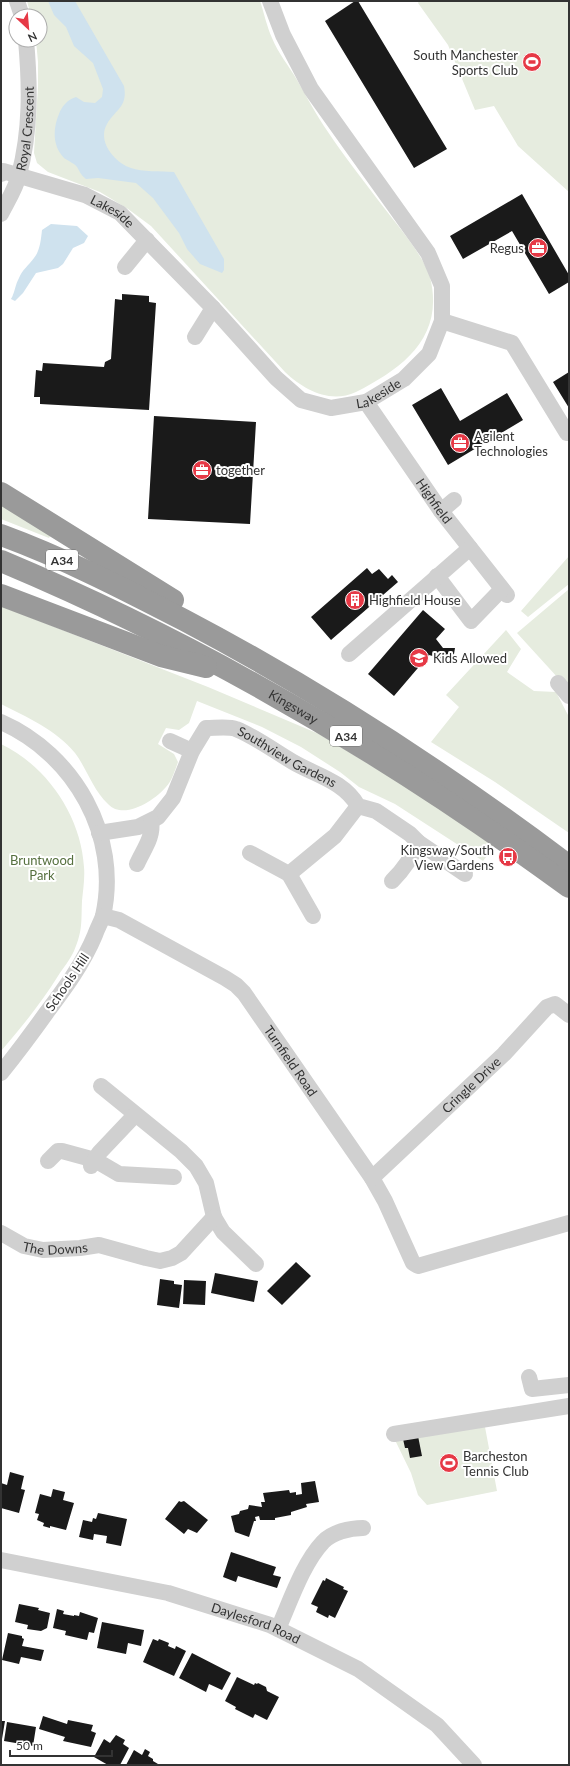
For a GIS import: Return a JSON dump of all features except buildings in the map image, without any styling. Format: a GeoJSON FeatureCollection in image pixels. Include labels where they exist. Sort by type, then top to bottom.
{"type":"FeatureCollection","features":[{"type":"Feature","properties":{"kind":"highway"},"geometry":{"type":"LineString","coordinates":[[1,493],[185,607],[224,634],[255,659]]}},
{"type":"Feature","properties":{"kind":"highway","name":"Kingsway"},"geometry":{"type":"LineString","coordinates":[[1,535],[122,588],[255,659],[368,726],[519,829],[569,866]]}},
{"type":"Feature","properties":{"kind":"highway","name":"Kingsway"},"geometry":{"type":"LineString","coordinates":[[1,561],[108,609],[242,676],[356,742],[506,841],[569,887]]}},
{"type":"Feature","properties":{"kind":"highway"},"geometry":{"type":"LineString","coordinates":[[1,595],[161,656],[242,676]]}},
{"type":"Feature","properties":{"kind":"street","name":"Lakeside"},"geometry":{"type":"LineString","coordinates":[[1,174],[3,170],[86,195],[120,213],[213,308],[276,378],[301,400],[331,408],[366,402],[404,379],[429,354],[442,321],[442,286],[428,253],[311,89],[283,35],[270,1]]}},
{"type":"Feature","properties":{"kind":"street","name":"Royal Crescent"},"geometry":{"type":"LineString","coordinates":[[1,214],[19,176],[28,125],[30,86],[27,48]]}},
{"type":"Feature","properties":{"kind":"street"},"geometry":{"type":"LineString","coordinates":[[125,268],[147,240]]}},
{"type":"Feature","properties":{"kind":"street"},"geometry":{"type":"LineString","coordinates":[[195,337],[213,308]]}},
{"type":"Feature","properties":{"kind":"street"},"geometry":{"type":"LineString","coordinates":[[442,321],[512,343],[567,433]]}},
{"type":"Feature","properties":{"kind":"street","name":"Highfield"},"geometry":{"type":"LineString","coordinates":[[366,402],[441,511],[504,592],[471,621],[437,576]]}},
{"type":"Feature","properties":{"kind":"street"},"geometry":{"type":"LineString","coordinates":[[441,511],[454,500]]}},
{"type":"Feature","properties":{"kind":"street"},"geometry":{"type":"LineString","coordinates":[[348,654],[470,548]]}},
{"type":"Feature","properties":{"kind":"street"},"geometry":{"type":"LineString","coordinates":[[558,683],[569,696]]}},
{"type":"Feature","properties":{"kind":"street","name":"Schools Hill"},"geometry":{"type":"LineString","coordinates":[[1,722],[32,739],[57,760],[68,772],[84,795],[99,833],[105,863],[106,881],[103,916],[87,955],[68,984],[1,1073]]}},
{"type":"Feature","properties":{"kind":"street","name":"Southview Gardens"},"geometry":{"type":"LineString","coordinates":[[192,751],[206,728],[235,728],[294,763],[333,782],[352,796],[358,806]]}},
{"type":"Feature","properties":{"kind":"street"},"geometry":{"type":"LineString","coordinates":[[99,833],[138,827],[151,821],[165,810],[173,798],[192,751],[170,741]]}},
{"type":"Feature","properties":{"kind":"street"},"geometry":{"type":"LineString","coordinates":[[289,874],[335,836],[358,806],[376,811],[465,874]]}},
{"type":"Feature","properties":{"kind":"street"},"geometry":{"type":"LineString","coordinates":[[137,864],[151,836],[153,829],[151,821]]}},
{"type":"Feature","properties":{"kind":"street"},"geometry":{"type":"LineString","coordinates":[[392,881],[403,871],[412,858],[418,842]]}},
{"type":"Feature","properties":{"kind":"street"},"geometry":{"type":"LineString","coordinates":[[250,853],[289,874],[314,916]]}},
{"type":"Feature","properties":{"kind":"street","name":"Turnfield Road"},"geometry":{"type":"LineString","coordinates":[[103,916],[119,920],[236,985],[249,1000],[372,1178],[385,1201],[413,1263],[418,1266],[569,1223]]}},
{"type":"Feature","properties":{"kind":"street","name":"Cringle Drive"},"geometry":{"type":"LineString","coordinates":[[372,1178],[504,1054],[547,1007],[555,1004],[569,1015]]}},
{"type":"Feature","properties":{"kind":"street"},"geometry":{"type":"LineString","coordinates":[[102,1086],[135,1115],[181,1151],[196,1166],[206,1183],[214,1217],[223,1232],[256,1264]]}},
{"type":"Feature","properties":{"kind":"street"},"geometry":{"type":"LineString","coordinates":[[93,1163],[99,1153],[135,1115]]}},
{"type":"Feature","properties":{"kind":"street"},"geometry":{"type":"LineString","coordinates":[[48,1162],[58,1152],[93,1163],[119,1174],[174,1177]]}},
{"type":"Feature","properties":{"kind":"street","name":"The Downs"},"geometry":{"type":"LineString","coordinates":[[1,1233],[24,1246],[43,1250],[80,1248],[99,1245],[160,1261],[172,1258],[180,1253],[214,1217]]}},
{"type":"Feature","properties":{"kind":"street"},"geometry":{"type":"LineString","coordinates":[[529,1377],[532,1389],[569,1385]]}},
{"type":"Feature","properties":{"kind":"street"},"geometry":{"type":"LineString","coordinates":[[394,1434],[569,1406]]}},
{"type":"Feature","properties":{"kind":"street"},"geometry":{"type":"LineString","coordinates":[[278,1629],[305,1569],[324,1540],[352,1528],[363,1528]]}},
{"type":"Feature","properties":{"kind":"street","name":"Daylesford Road"},"geometry":{"type":"LineString","coordinates":[[1,1560],[168,1593],[270,1625],[358,1669],[437,1725],[474,1765]]}},
{"type":"Feature","properties":{"kind":"green space"},"geometry":{"type":"Polygon","coordinates":[[[27,1],[260,1],[274,44],[320,119],[346,158],[407,237],[426,268],[430,277],[433,298],[431,317],[426,333],[416,348],[404,361],[390,372],[356,392],[346,395],[327,396],[309,389],[292,379],[285,372],[151,226],[128,209],[100,192],[48,172],[37,163],[34,153],[38,86],[37,48],[48,48],[48,8],[29,8],[27,1]]]}},
{"type":"Feature","properties":{"kind":"green space"},"geometry":{"type":"Polygon","coordinates":[[[419,1],[569,1],[569,192],[518,146],[494,106],[475,110],[448,45],[418,3],[419,1]]]}},
{"type":"Feature","properties":{"kind":"green space"},"geometry":{"type":"Polygon","coordinates":[[[1,498],[53,532],[49,538],[1,519],[1,498]]]}},
{"type":"Feature","properties":{"kind":"green space"},"geometry":{"type":"Polygon","coordinates":[[[569,556],[569,584],[528,617],[521,611],[569,556]]]}},
{"type":"Feature","properties":{"kind":"green space"},"geometry":{"type":"Polygon","coordinates":[[[569,589],[569,690],[517,633],[569,589]]]}},
{"type":"Feature","properties":{"kind":"green space"},"geometry":{"type":"Polygon","coordinates":[[[1,606],[208,687],[319,734],[453,815],[494,847],[483,861],[395,804],[359,787],[340,772],[301,747],[262,727],[197,701],[189,723],[179,730],[166,728],[158,744],[174,754],[178,762],[168,785],[155,798],[139,807],[130,810],[115,809],[108,804],[98,792],[75,753],[59,737],[41,725],[1,704],[1,606]]]}},
{"type":"Feature","properties":{"kind":"green space"},"geometry":{"type":"Polygon","coordinates":[[[506,630],[521,649],[507,672],[534,691],[556,692],[569,717],[569,833],[495,782],[431,742],[459,707],[446,695],[506,630]]]}},
{"type":"Feature","properties":{"kind":"green space","name":"Bruntwood Park"},"geometry":{"type":"Polygon","coordinates":[[[1,744],[33,765],[47,779],[59,795],[69,811],[76,829],[81,848],[84,875],[81,926],[74,951],[38,1005],[1,1051],[1,744]]]}},
{"type":"Feature","properties":{"kind":"green space","name":"Barcheston Tennis Club"},"geometry":{"type":"Polygon","coordinates":[[[485,1427],[497,1491],[427,1505],[418,1495],[411,1473],[395,1440],[485,1427]]]}},
{"type":"Feature","properties":{"kind":"water"},"geometry":{"type":"Polygon","coordinates":[[[48,1],[75,1],[124,86],[125,93],[123,103],[110,119],[104,131],[104,137],[109,150],[119,161],[131,168],[146,171],[174,172],[224,259],[224,270],[222,273],[200,264],[187,249],[179,233],[153,198],[136,183],[98,178],[86,179],[73,163],[64,158],[60,153],[57,148],[55,131],[57,119],[62,108],[67,102],[76,97],[84,102],[95,103],[102,97],[103,89],[93,63],[74,46],[66,27],[54,15],[48,1]]]}},
{"type":"Feature","properties":{"kind":"water"},"geometry":{"type":"Polygon","coordinates":[[[51,224],[77,226],[88,236],[84,243],[73,248],[63,264],[58,268],[36,273],[23,293],[15,301],[11,299],[20,275],[38,252],[42,230],[51,224]]]}},
{"type":"Feature","properties":{"kind":"place","name":"South Manchester Sports Club"},"geometry":{"type":"Point","coordinates":[532,62]}},
{"type":"Feature","properties":{"kind":"place","name":"Regus"},"geometry":{"type":"Point","coordinates":[538,248]}},
{"type":"Feature","properties":{"kind":"place","name":"Agilent Technologies"},"geometry":{"type":"Point","coordinates":[460,443]}},
{"type":"Feature","properties":{"kind":"place","name":"together"},"geometry":{"type":"Point","coordinates":[202,470]}},
{"type":"Feature","properties":{"kind":"place","name":"Highfield House"},"geometry":{"type":"Point","coordinates":[355,600]}},
{"type":"Feature","properties":{"kind":"place","name":"Kids Allowed"},"geometry":{"type":"Point","coordinates":[419,658]}},
{"type":"Feature","properties":{"kind":"place","name":"Kingsway/South View Gardens"},"geometry":{"type":"Point","coordinates":[508,857]}},
{"type":"Feature","properties":{"kind":"place","name":"Barcheston Tennis Club"},"geometry":{"type":"Point","coordinates":[449,1463]}}]}
